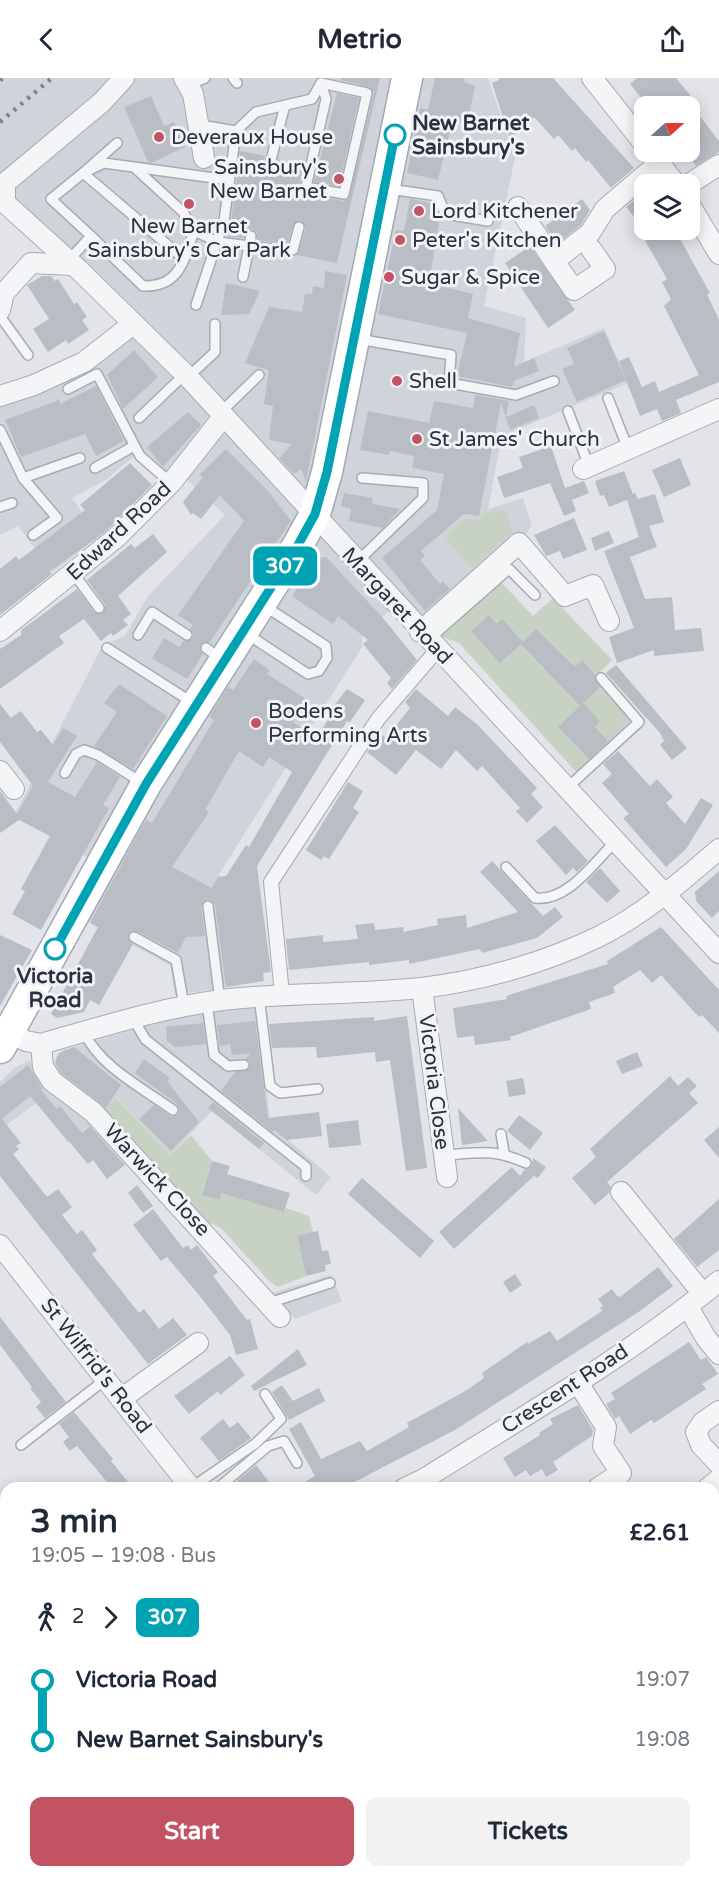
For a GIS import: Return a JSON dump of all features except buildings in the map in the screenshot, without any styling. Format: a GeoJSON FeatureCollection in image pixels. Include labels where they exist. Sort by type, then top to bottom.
{"type":"FeatureCollection","features":[{"type":"Feature","properties":{"kind":"main road"},"geometry":{"type":"LineString","coordinates":[[5,1040],[146,784],[196,705],[215,654],[243,632],[315,514],[327,472],[407,78]]}},
{"type":"Feature","properties":{"kind":"street"},"geometry":{"type":"LineString","coordinates":[[2,185],[102,102],[124,78]]}},
{"type":"Feature","properties":{"kind":"street"},"geometry":{"type":"LineString","coordinates":[[594,79],[634,131]]}},
{"type":"Feature","properties":{"kind":"street"},"geometry":{"type":"LineString","coordinates":[[193,80],[204,158]]}},
{"type":"Feature","properties":{"kind":"street"},"geometry":{"type":"LineString","coordinates":[[554,261],[590,233],[605,209],[650,162]]}},
{"type":"Feature","properties":{"kind":"street"},"geometry":{"type":"LineString","coordinates":[[659,162],[668,174]]}},
{"type":"Feature","properties":{"kind":"street"},"geometry":{"type":"LineString","coordinates":[[700,177],[719,165]]}},
{"type":"Feature","properties":{"kind":"street","name":"Margaret Road"},"geometry":{"type":"LineString","coordinates":[[2,185],[5,203],[186,376],[719,953]]}},
{"type":"Feature","properties":{"kind":"street"},"geometry":{"type":"LineString","coordinates":[[518,207],[574,290],[606,269],[591,249]]}},
{"type":"Feature","properties":{"kind":"street"},"geometry":{"type":"LineString","coordinates":[[700,222],[719,254]]}},
{"type":"Feature","properties":{"kind":"street"},"geometry":{"type":"LineString","coordinates":[[0,310],[4,293],[31,263],[70,263]]}},
{"type":"Feature","properties":{"kind":"street"},"geometry":{"type":"LineString","coordinates":[[0,396],[92,367],[133,324]]}},
{"type":"Feature","properties":{"kind":"street"},"geometry":{"type":"LineString","coordinates":[[586,468],[719,409]]}},
{"type":"Feature","properties":{"kind":"street","name":"Edward Road"},"geometry":{"type":"LineString","coordinates":[[0,631],[74,574],[117,537],[171,483],[222,415]]}},
{"type":"Feature","properties":{"kind":"street"},"geometry":{"type":"LineString","coordinates":[[282,994],[271,882],[429,640],[519,543],[565,597],[593,585],[609,621]]}},
{"type":"Feature","properties":{"kind":"street"},"geometry":{"type":"LineString","coordinates":[[0,771],[14,789]]}},
{"type":"Feature","properties":{"kind":"street"},"geometry":{"type":"LineString","coordinates":[[5,1040],[41,1044],[184,1006],[259,996],[362,993],[422,988],[471,980],[567,950],[615,927],[663,894],[719,849]]}},
{"type":"Feature","properties":{"kind":"street","name":"Victoria Close"},"geometry":{"type":"LineString","coordinates":[[422,988],[447,1177]]}},
{"type":"Feature","properties":{"kind":"street","name":"Warwick Close"},"geometry":{"type":"LineString","coordinates":[[41,1044],[43,1067],[52,1081],[93,1112],[275,1310]]}},
{"type":"Feature","properties":{"kind":"street"},"geometry":{"type":"LineString","coordinates":[[621,1192],[695,1301],[706,1338],[719,1354]]}},
{"type":"Feature","properties":{"kind":"street","name":"St Wilfrid's Road"},"geometry":{"type":"LineString","coordinates":[[0,1245],[186,1482]]}},
{"type":"Feature","properties":{"kind":"street","name":"Crescent Road"},"geometry":{"type":"LineString","coordinates":[[430,1482],[578,1383],[695,1301],[719,1281]]}},
{"type":"Feature","properties":{"kind":"street"},"geometry":{"type":"LineString","coordinates":[[122,1399],[198,1343]]}},
{"type":"Feature","properties":{"kind":"street"},"geometry":{"type":"LineString","coordinates":[[578,1383],[606,1427],[603,1446],[621,1473],[607,1482]]}},
{"type":"Feature","properties":{"kind":"street"},"geometry":{"type":"LineString","coordinates":[[719,1411],[703,1422],[696,1432],[701,1444],[719,1464]]}},
{"type":"Feature","properties":{"kind":"lane"},"geometry":{"type":"LineString","coordinates":[[196,305],[218,242],[236,131],[256,112],[312,99],[321,83]]}},
{"type":"Feature","properties":{"kind":"lane"},"geometry":{"type":"LineString","coordinates":[[321,83],[367,93],[345,194],[306,190],[326,99],[321,83]]}},
{"type":"Feature","properties":{"kind":"lane"},"geometry":{"type":"LineString","coordinates":[[270,164],[285,105]]}},
{"type":"Feature","properties":{"kind":"lane"},"geometry":{"type":"LineString","coordinates":[[200,125],[236,131]]}},
{"type":"Feature","properties":{"kind":"lane"},"geometry":{"type":"LineString","coordinates":[[117,143],[51,199],[143,286],[160,287],[180,271],[194,231]]}},
{"type":"Feature","properties":{"kind":"lane"},"geometry":{"type":"LineString","coordinates":[[83,173],[104,163],[229,180]]}},
{"type":"Feature","properties":{"kind":"lane"},"geometry":{"type":"LineString","coordinates":[[135,168],[183,212],[194,231],[218,242],[251,241],[293,250],[299,227]]}},
{"type":"Feature","properties":{"kind":"lane"},"geometry":{"type":"LineString","coordinates":[[83,173],[184,259]]}},
{"type":"Feature","properties":{"kind":"lane"},"geometry":{"type":"LineString","coordinates":[[384,188],[438,196],[446,214],[488,221]]}},
{"type":"Feature","properties":{"kind":"lane"},"geometry":{"type":"LineString","coordinates":[[70,263],[91,236]]}},
{"type":"Feature","properties":{"kind":"lane"},"geometry":{"type":"LineString","coordinates":[[243,277],[251,241]]}},
{"type":"Feature","properties":{"kind":"lane"},"geometry":{"type":"LineString","coordinates":[[0,316],[28,355]]}},
{"type":"Feature","properties":{"kind":"lane"},"geometry":{"type":"LineString","coordinates":[[139,418],[215,352],[215,324]]}},
{"type":"Feature","properties":{"kind":"lane"},"geometry":{"type":"LineString","coordinates":[[354,338],[451,355],[449,383],[516,395],[554,381]]}},
{"type":"Feature","properties":{"kind":"lane"},"geometry":{"type":"LineString","coordinates":[[68,389],[92,367],[140,456],[171,483]]}},
{"type":"Feature","properties":{"kind":"lane"},"geometry":{"type":"LineString","coordinates":[[222,415],[259,375]]}},
{"type":"Feature","properties":{"kind":"lane"},"geometry":{"type":"LineString","coordinates":[[608,398],[628,449]]}},
{"type":"Feature","properties":{"kind":"lane"},"geometry":{"type":"LineString","coordinates":[[568,411],[586,468]]}},
{"type":"Feature","properties":{"kind":"lane"},"geometry":{"type":"LineString","coordinates":[[0,430],[23,478],[57,518],[33,535]]}},
{"type":"Feature","properties":{"kind":"lane"},"geometry":{"type":"LineString","coordinates":[[95,468],[134,446]]}},
{"type":"Feature","properties":{"kind":"lane"},"geometry":{"type":"LineString","coordinates":[[23,478],[80,459]]}},
{"type":"Feature","properties":{"kind":"lane"},"geometry":{"type":"LineString","coordinates":[[357,562],[423,498],[423,483],[362,478]]}},
{"type":"Feature","properties":{"kind":"lane"},"geometry":{"type":"LineString","coordinates":[[0,507],[12,503]]}},
{"type":"Feature","properties":{"kind":"lane"},"geometry":{"type":"LineString","coordinates":[[429,640],[509,568],[535,595]]}},
{"type":"Feature","properties":{"kind":"lane"},"geometry":{"type":"LineString","coordinates":[[74,574],[99,608]]}},
{"type":"Feature","properties":{"kind":"lane"},"geometry":{"type":"LineString","coordinates":[[243,632],[308,674],[319,671],[327,657],[326,646],[261,603]]}},
{"type":"Feature","properties":{"kind":"lane"},"geometry":{"type":"LineString","coordinates":[[138,635],[152,612],[187,635]]}},
{"type":"Feature","properties":{"kind":"lane"},"geometry":{"type":"LineString","coordinates":[[107,648],[196,705]]}},
{"type":"Feature","properties":{"kind":"lane"},"geometry":{"type":"LineString","coordinates":[[567,788],[639,722],[601,678]]}},
{"type":"Feature","properties":{"kind":"lane"},"geometry":{"type":"LineString","coordinates":[[65,773],[76,754],[84,750],[98,754],[146,784]]}},
{"type":"Feature","properties":{"kind":"lane"},"geometry":{"type":"LineString","coordinates":[[506,867],[535,898],[548,900],[567,889],[616,841]]}},
{"type":"Feature","properties":{"kind":"lane"},"geometry":{"type":"LineString","coordinates":[[208,906],[214,1055],[228,1066],[244,1065]]}},
{"type":"Feature","properties":{"kind":"lane"},"geometry":{"type":"LineString","coordinates":[[134,937],[176,960],[184,1006]]}},
{"type":"Feature","properties":{"kind":"lane"},"geometry":{"type":"LineString","coordinates":[[259,996],[270,1086],[280,1093],[318,1089]]}},
{"type":"Feature","properties":{"kind":"lane"},"geometry":{"type":"LineString","coordinates":[[133,1018],[145,1039],[306,1167],[306,1176]]}},
{"type":"Feature","properties":{"kind":"lane"},"geometry":{"type":"LineString","coordinates":[[84,1032],[90,1044],[117,1069],[173,1110]]}},
{"type":"Feature","properties":{"kind":"lane"},"geometry":{"type":"LineString","coordinates":[[501,1134],[504,1153]]}},
{"type":"Feature","properties":{"kind":"lane"},"geometry":{"type":"LineString","coordinates":[[444,1155],[504,1153],[526,1163]]}},
{"type":"Feature","properties":{"kind":"lane"},"geometry":{"type":"LineString","coordinates":[[275,1310],[330,1283]]}},
{"type":"Feature","properties":{"kind":"lane"},"geometry":{"type":"LineString","coordinates":[[21,1445],[106,1379]]}},
{"type":"Feature","properties":{"kind":"lane"},"geometry":{"type":"LineString","coordinates":[[200,1482],[255,1444],[281,1419],[265,1394]]}},
{"type":"Feature","properties":{"kind":"lane"},"geometry":{"type":"LineString","coordinates":[[224,1482],[240,1467],[268,1446],[276,1443],[284,1441],[297,1463]]}},
{"type":"Feature","properties":{"kind":"shaded area"},"geometry":{"type":"Polygon","coordinates":[[[0,78],[488,78],[515,158],[484,306],[526,318],[524,362],[604,328],[628,383],[502,436],[488,509],[523,498],[532,526],[519,542],[419,632],[395,604],[362,638],[362,647],[218,876],[227,876],[240,985],[175,995],[170,965],[88,922],[114,872],[14,816],[103,645],[125,636],[148,596],[225,515],[179,472],[165,485],[134,456],[107,479],[72,498],[100,536],[53,572],[18,526],[0,535],[0,396],[39,383],[133,324],[0,196],[0,78]]]}},
{"type":"Feature","properties":{"kind":"shaded area"},"geometry":{"type":"Polygon","coordinates":[[[256,1006],[271,1125],[331,1177],[316,1195],[212,1111],[170,1155],[117,1098],[104,1112],[55,1072],[56,1057],[63,1050],[169,1019],[256,1006]]]}},
{"type":"Feature","properties":{"kind":"shaded area"},"geometry":{"type":"Polygon","coordinates":[[[29,1060],[49,1087],[93,1123],[68,1143],[36,1103],[0,1130],[0,1082],[14,1068],[29,1060]]]}},
{"type":"Feature","properties":{"kind":"shaded area"},"geometry":{"type":"Polygon","coordinates":[[[331,1275],[342,1301],[295,1319],[272,1293],[331,1275]]]}},
{"type":"Feature","properties":{"kind":"green space"},"geometry":{"type":"Polygon","coordinates":[[[505,509],[513,532],[471,568],[445,538],[464,519],[479,519],[484,514],[505,509]]]}},
{"type":"Feature","properties":{"kind":"green space"},"geometry":{"type":"Polygon","coordinates":[[[501,582],[533,616],[553,598],[612,660],[594,678],[631,720],[577,773],[459,643],[440,636],[501,582]]]}},
{"type":"Feature","properties":{"kind":"green space"},"geometry":{"type":"Polygon","coordinates":[[[116,1098],[170,1155],[191,1135],[212,1161],[202,1194],[219,1200],[222,1192],[284,1212],[286,1208],[309,1216],[313,1232],[297,1235],[306,1276],[278,1287],[270,1282],[221,1228],[207,1222],[104,1112],[116,1098]]]}},
{"type":"Feature","properties":{"kind":"railway"},"geometry":{"type":"LineString","coordinates":[[0,122],[52,78]]}},
{"type":"Feature","properties":{"kind":"bus line","name":"307"},"geometry":{"type":"LineString","coordinates":[[55,949],[146,784],[298,545],[315,514],[327,472],[395,135]]}},
{"type":"Feature","properties":{"kind":"place","name":"New Barnet Sainsbury's"},"geometry":{"type":"Point","coordinates":[395,135]}},
{"type":"Feature","properties":{"kind":"place","name":"Deveraux House"},"geometry":{"type":"Point","coordinates":[159,137]}},
{"type":"Feature","properties":{"kind":"place","name":"Sainsbury's New Barnet"},"geometry":{"type":"Point","coordinates":[339,179]}},
{"type":"Feature","properties":{"kind":"place","name":"New Barnet Sainsbury's Car Park"},"geometry":{"type":"Point","coordinates":[189,204]}},
{"type":"Feature","properties":{"kind":"place","name":"Lord Kitchener"},"geometry":{"type":"Point","coordinates":[419,211]}},
{"type":"Feature","properties":{"kind":"place","name":"Peter's Kitchen"},"geometry":{"type":"Point","coordinates":[400,240]}},
{"type":"Feature","properties":{"kind":"place","name":"Sugar & Spice"},"geometry":{"type":"Point","coordinates":[389,277]}},
{"type":"Feature","properties":{"kind":"place","name":"Shell"},"geometry":{"type":"Point","coordinates":[397,381]}},
{"type":"Feature","properties":{"kind":"place","name":"St James' Church"},"geometry":{"type":"Point","coordinates":[417,439]}},
{"type":"Feature","properties":{"kind":"place","name":"Bodens Performing Arts"},"geometry":{"type":"Point","coordinates":[256,723]}},
{"type":"Feature","properties":{"kind":"place","name":"Victoria Road"},"geometry":{"type":"Point","coordinates":[55,949]}}]}
